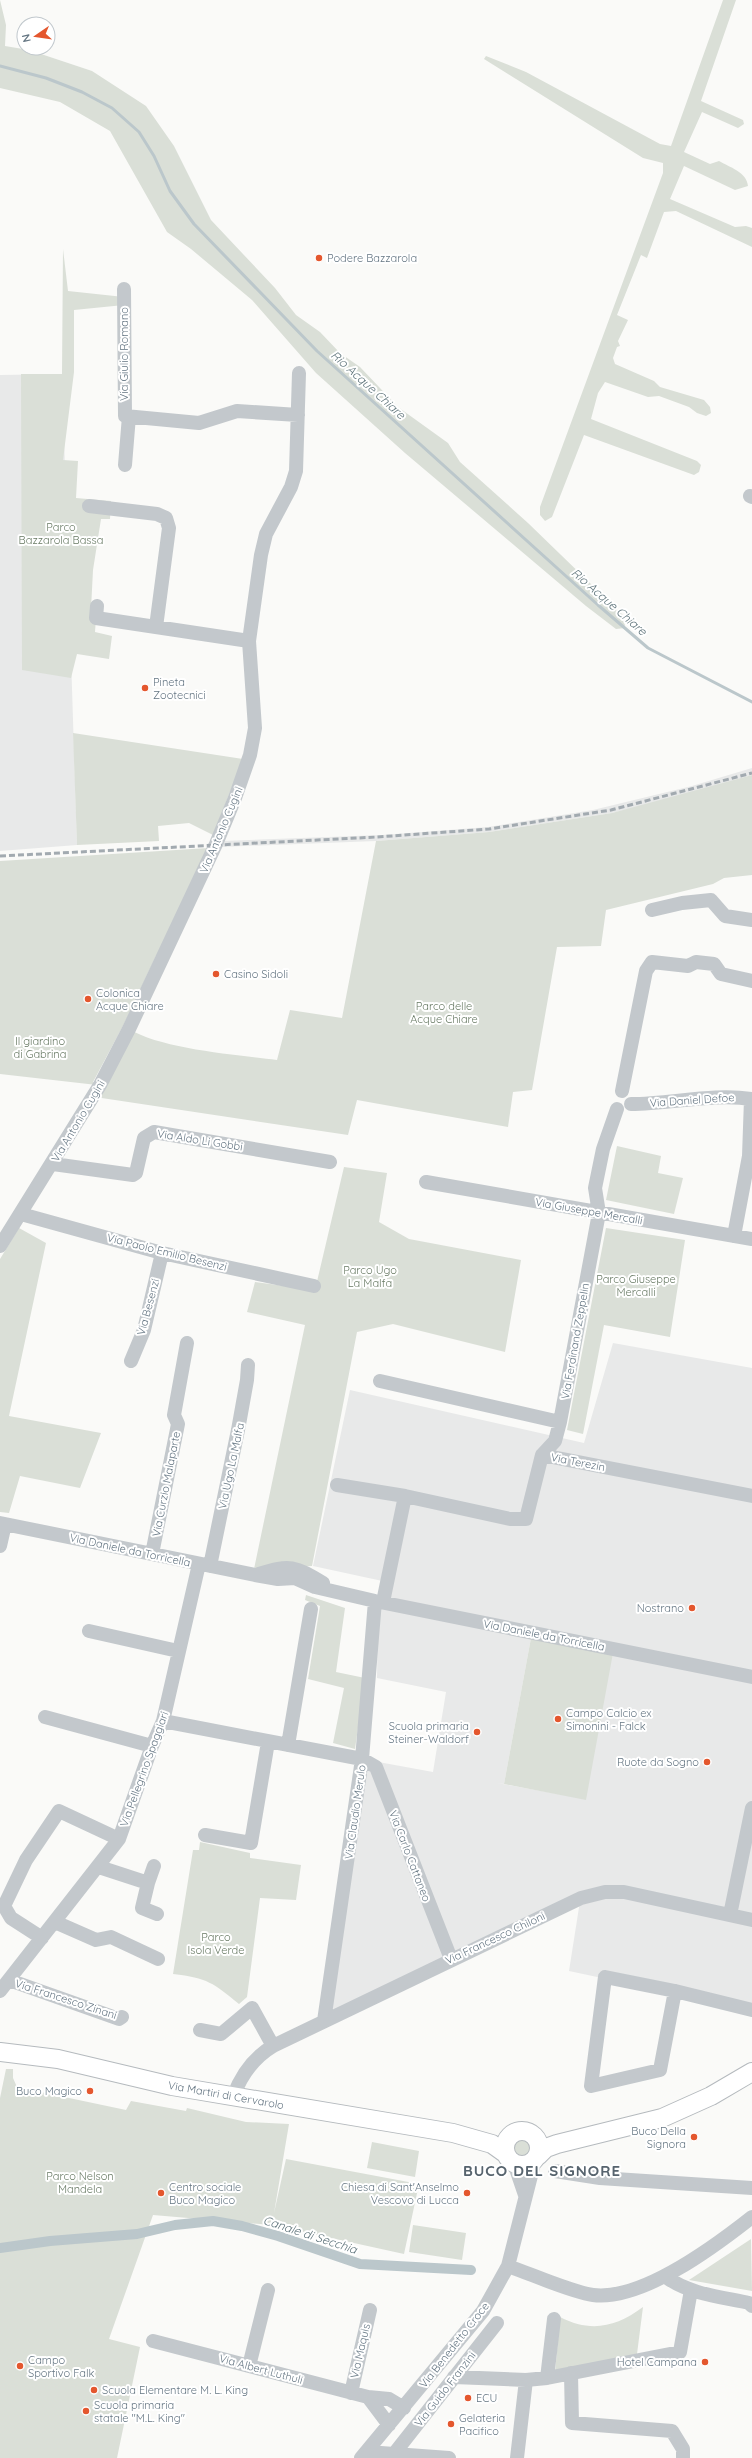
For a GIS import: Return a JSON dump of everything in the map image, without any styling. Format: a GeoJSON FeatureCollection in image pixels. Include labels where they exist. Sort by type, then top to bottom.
{"type":"FeatureCollection","features":[{"type":"Feature","properties":{"kind":"main road","name":"Via Martiri di Cervarolo"},"geometry":{"type":"LineString","coordinates":[[0,2052],[58,2059],[172,2086],[453,2133],[492,2144],[510,2159],[525,2165],[536,2158],[546,2148],[582,2136],[610,2132],[662,2118],[711,2096],[752,2072]]}},
{"type":"Feature","properties":{"kind":"main road","name":"Via Martiri di Cervarolo"},"geometry":{"type":"LineString","coordinates":[[453,2133],[568,2133],[582,2136]]}},
{"type":"Feature","properties":{"kind":"main road"},"geometry":{"type":"LineString","coordinates":[[510,2159],[507,2140],[525,2133],[539,2144],[536,2158]]}},
{"type":"Feature","properties":{"kind":"street","name":"Via Giulio Romano"},"geometry":{"type":"LineString","coordinates":[[124,289],[125,416],[199,423],[237,411],[298,415]]}},
{"type":"Feature","properties":{"kind":"street","name":"Via Antonio Cugini"},"geometry":{"type":"LineString","coordinates":[[0,1246],[53,1164],[100,1085],[129,1029],[216,844],[235,798],[250,755],[255,728],[249,642],[261,555],[266,534],[291,487],[296,471],[299,373]]}},
{"type":"Feature","properties":{"kind":"street","name":"Via Giulio Romano"},"geometry":{"type":"LineString","coordinates":[[125,465],[129,416]]}},
{"type":"Feature","properties":{"kind":"street"},"geometry":{"type":"LineString","coordinates":[[89,506],[158,514],[166,518],[169,528],[156,628]]}},
{"type":"Feature","properties":{"kind":"street"},"geometry":{"type":"LineString","coordinates":[[97,606],[96,618],[249,642]]}},
{"type":"Feature","properties":{"kind":"street"},"geometry":{"type":"LineString","coordinates":[[652,910],[682,903],[711,900],[725,916],[752,920]]}},
{"type":"Feature","properties":{"kind":"street"},"geometry":{"type":"LineString","coordinates":[[622,1091],[646,971],[652,962],[688,966],[696,962],[714,964],[721,974],[752,981]]}},
{"type":"Feature","properties":{"kind":"street"},"geometry":{"type":"LineString","coordinates":[[599,1213],[595,1188],[603,1149],[617,1109],[612,1101],[613,1096],[622,1091],[628,1093],[631,1104]]}},
{"type":"Feature","properties":{"kind":"street","name":"Via Daniel Defoe"},"geometry":{"type":"LineString","coordinates":[[617,1109],[624,1110],[631,1104],[656,1104],[736,1096],[752,1099]]}},
{"type":"Feature","properties":{"kind":"street"},"geometry":{"type":"LineString","coordinates":[[734,1236],[749,1156],[752,1099]]}},
{"type":"Feature","properties":{"kind":"street","name":"Via Aldo Li Gobbi"},"geometry":{"type":"LineString","coordinates":[[53,1164],[133,1175],[136,1173],[144,1138],[154,1132],[330,1162]]}},
{"type":"Feature","properties":{"kind":"street","name":"Via Giuseppe Mercalli"},"geometry":{"type":"LineString","coordinates":[[426,1182],[752,1239]]}},
{"type":"Feature","properties":{"kind":"street","name":"Via Ferdinand Zeppelin"},"geometry":{"type":"LineString","coordinates":[[542,1455],[555,1441],[560,1422],[599,1213]]}},
{"type":"Feature","properties":{"kind":"street","name":"Via Paolo Emilio Besenzi"},"geometry":{"type":"LineString","coordinates":[[21,1214],[162,1253],[314,1286]]}},
{"type":"Feature","properties":{"kind":"street","name":"Via Besenzi"},"geometry":{"type":"LineString","coordinates":[[131,1361],[144,1330],[162,1253]]}},
{"type":"Feature","properties":{"kind":"street","name":"Via Curzio Malaparte"},"geometry":{"type":"LineString","coordinates":[[152,1554],[178,1424],[174,1415],[187,1343]]}},
{"type":"Feature","properties":{"kind":"street","name":"Via Ugo La Malfa"},"geometry":{"type":"LineString","coordinates":[[204,1565],[240,1423],[248,1380],[248,1365]]}},
{"type":"Feature","properties":{"kind":"street"},"geometry":{"type":"LineString","coordinates":[[380,1381],[560,1422]]}},
{"type":"Feature","properties":{"kind":"street","name":"Via Terezin"},"geometry":{"type":"LineString","coordinates":[[337,1485],[405,1496],[510,1519],[526,1519],[542,1455],[752,1496]]}},
{"type":"Feature","properties":{"kind":"street"},"geometry":{"type":"LineString","coordinates":[[379,1602],[405,1496]]}},
{"type":"Feature","properties":{"kind":"street","name":"Via Daniele da Torricella"},"geometry":{"type":"LineString","coordinates":[[0,1546],[3,1523],[256,1575],[271,1570],[293,1568],[306,1571],[337,1591],[379,1602],[752,1677]]}},
{"type":"Feature","properties":{"kind":"street","name":"Via Pellegrino Spaggiari"},"geometry":{"type":"LineString","coordinates":[[0,1991],[99,1867],[119,1839],[152,1746],[163,1721],[178,1651],[204,1565]]}},
{"type":"Feature","properties":{"kind":"street","name":"Via Claudio Merulo"},"geometry":{"type":"LineString","coordinates":[[324,2021],[362,1759],[379,1602]]}},
{"type":"Feature","properties":{"kind":"street"},"geometry":{"type":"LineString","coordinates":[[288,1745],[310,1609]]}},
{"type":"Feature","properties":{"kind":"street"},"geometry":{"type":"LineString","coordinates":[[89,1631],[178,1651]]}},
{"type":"Feature","properties":{"kind":"street"},"geometry":{"type":"LineString","coordinates":[[45,1717],[152,1746]]}},
{"type":"Feature","properties":{"kind":"street"},"geometry":{"type":"LineString","coordinates":[[163,1721],[362,1759]]}},
{"type":"Feature","properties":{"kind":"street"},"geometry":{"type":"LineString","coordinates":[[205,1835],[251,1843],[268,1742]]}},
{"type":"Feature","properties":{"kind":"street","name":"Via Carlo Cattaneo"},"geometry":{"type":"LineString","coordinates":[[362,1759],[376,1767],[451,1959]]}},
{"type":"Feature","properties":{"kind":"street"},"geometry":{"type":"LineString","coordinates":[[730,1915],[752,1808]]}},
{"type":"Feature","properties":{"kind":"street","name":"Via Pellegrino Spaggiari"},"geometry":{"type":"LineString","coordinates":[[42,1938],[11,1918],[4,1906],[26,1860],[59,1811],[119,1839]]}},
{"type":"Feature","properties":{"kind":"street"},"geometry":{"type":"LineString","coordinates":[[154,1866],[142,1908],[157,1914]]}},
{"type":"Feature","properties":{"kind":"street"},"geometry":{"type":"LineString","coordinates":[[99,1867],[148,1883]]}},
{"type":"Feature","properties":{"kind":"street","name":"Via Francesco Chiloni"},"geometry":{"type":"LineString","coordinates":[[234,2097],[240,2079],[254,2060],[272,2046],[581,1898],[605,1892],[624,1892],[752,1920]]}},
{"type":"Feature","properties":{"kind":"street"},"geometry":{"type":"LineString","coordinates":[[55,1922],[96,1940],[111,1937],[158,1959]]}},
{"type":"Feature","properties":{"kind":"street"},"geometry":{"type":"LineString","coordinates":[[675,1991],[660,2070],[591,2086],[605,1977],[675,1991],[752,2010]]}},
{"type":"Feature","properties":{"kind":"street","name":"Via Francesco Zinani"},"geometry":{"type":"LineString","coordinates":[[9,1980],[119,2019],[122,2017]]}},
{"type":"Feature","properties":{"kind":"street"},"geometry":{"type":"LineString","coordinates":[[200,2030],[221,2034],[252,2008],[272,2046]]}},
{"type":"Feature","properties":{"kind":"street","name":"Via Benedetto Croce"},"geometry":{"type":"LineString","coordinates":[[364,2455],[483,2311],[508,2266],[525,2195],[536,2158]]}},
{"type":"Feature","properties":{"kind":"street"},"geometry":{"type":"LineString","coordinates":[[510,2159],[525,2195]]}},
{"type":"Feature","properties":{"kind":"street"},"geometry":{"type":"LineString","coordinates":[[555,2171],[600,2178],[752,2188]]}},
{"type":"Feature","properties":{"kind":"street"},"geometry":{"type":"LineString","coordinates":[[508,2266],[591,2295],[604,2295],[635,2289],[666,2277],[752,2218]]}},
{"type":"Feature","properties":{"kind":"street"},"geometry":{"type":"LineString","coordinates":[[666,2277],[674,2283],[691,2290],[751,2303]]}},
{"type":"Feature","properties":{"kind":"street"},"geometry":{"type":"LineString","coordinates":[[249,2366],[268,2290]]}},
{"type":"Feature","properties":{"kind":"street"},"geometry":{"type":"LineString","coordinates":[[454,2377],[526,2380],[547,2378],[680,2352],[691,2290]]}},
{"type":"Feature","properties":{"kind":"street","name":"Via Maquis"},"geometry":{"type":"LineString","coordinates":[[351,2393],[370,2310]]}},
{"type":"Feature","properties":{"kind":"street"},"geometry":{"type":"LineString","coordinates":[[547,2378],[554,2319]]}},
{"type":"Feature","properties":{"kind":"street","name":"Via Guido Franzini"},"geometry":{"type":"LineString","coordinates":[[393,2455],[497,2323]]}},
{"type":"Feature","properties":{"kind":"street","name":"Via Albert Luthuli"},"geometry":{"type":"LineString","coordinates":[[153,2341],[351,2393],[368,2397],[389,2399],[404,2408]]}},
{"type":"Feature","properties":{"kind":"street"},"geometry":{"type":"LineString","coordinates":[[571,2374],[572,2423],[672,2431],[683,2449],[683,2458]]}},
{"type":"Feature","properties":{"kind":"street"},"geometry":{"type":"LineString","coordinates":[[517,2458],[526,2380]]}},
{"type":"Feature","properties":{"kind":"street"},"geometry":{"type":"LineString","coordinates":[[368,2397],[389,2425]]}},
{"type":"Feature","properties":{"kind":"street"},"geometry":{"type":"LineString","coordinates":[[364,2455],[449,2458]]}},
{"type":"Feature","properties":{"kind":"shaded area"},"geometry":{"type":"Polygon","coordinates":[[[62,374],[77,845],[0,851],[0,375],[62,374]]]}},
{"type":"Feature","properties":{"kind":"shaded area"},"geometry":{"type":"Polygon","coordinates":[[[752,768],[752,775],[652,804],[612,813],[489,832],[376,841],[220,847],[223,841],[382,835],[488,827],[593,810],[692,786],[752,768]]]}},
{"type":"Feature","properties":{"kind":"shaded area"},"geometry":{"type":"Polygon","coordinates":[[[613,1343],[752,1368],[752,2010],[569,1971],[580,1901],[324,2021],[362,1759],[433,1772],[446,1692],[377,1678],[378,1606],[387,1582],[313,1566],[350,1390],[584,1443],[613,1343]],[[531,1638],[504,1784],[497,1783],[586,1799],[531,1638]]]}},
{"type":"Feature","properties":{"kind":"green space"},"geometry":{"type":"Polygon","coordinates":[[[0,0],[6,25],[5,46],[16,48],[16,56],[47,56],[92,71],[146,106],[174,146],[211,220],[275,288],[296,315],[320,332],[340,353],[360,367],[398,407],[448,443],[460,462],[528,523],[624,616],[625,628],[616,629],[586,606],[405,453],[316,373],[252,300],[191,249],[167,232],[110,131],[60,102],[0,88],[0,0]]]}},
{"type":"Feature","properties":{"kind":"green space"},"geometry":{"type":"Polygon","coordinates":[[[723,0],[736,0],[701,101],[743,120],[744,124],[738,128],[702,112],[684,152],[710,164],[719,161],[741,174],[747,181],[748,186],[735,190],[684,166],[670,199],[735,227],[746,226],[752,228],[752,247],[676,211],[664,212],[647,258],[641,255],[617,315],[628,320],[618,341],[620,346],[617,347],[613,358],[615,364],[654,381],[660,387],[704,400],[710,407],[711,413],[706,416],[697,413],[689,407],[659,396],[648,397],[605,382],[598,393],[591,419],[697,461],[701,465],[699,472],[694,475],[584,435],[552,517],[545,521],[540,515],[540,507],[663,173],[663,163],[643,158],[484,59],[486,56],[526,72],[660,144],[671,146],[723,0]]]}},
{"type":"Feature","properties":{"kind":"green space","name":"Parco Bazzarola Bassa"},"geometry":{"type":"Polygon","coordinates":[[[63,249],[68,291],[124,297],[124,305],[74,310],[74,372],[63,460],[78,461],[76,498],[111,501],[110,519],[101,519],[93,570],[91,609],[96,618],[95,632],[112,636],[109,659],[77,654],[71,678],[22,670],[21,374],[62,374],[63,249]]]}},
{"type":"Feature","properties":{"kind":"green space"},"geometry":{"type":"Polygon","coordinates":[[[73,733],[243,759],[213,835],[189,823],[158,826],[159,841],[77,845],[73,733]]]}},
{"type":"Feature","properties":{"kind":"green space","name":"Parco delle Acque Chiare"},"geometry":{"type":"Polygon","coordinates":[[[752,775],[752,875],[724,878],[713,884],[606,910],[601,946],[557,947],[532,1090],[513,1092],[508,1127],[357,1100],[348,1135],[95,1097],[129,1029],[160,1042],[200,1050],[277,1060],[290,1010],[342,1018],[376,841],[489,832],[612,813],[752,775]]]}},
{"type":"Feature","properties":{"kind":"green space","name":"Il giardino di Gabrina"},"geometry":{"type":"Polygon","coordinates":[[[208,848],[159,954],[156,956],[124,1024],[93,1082],[97,1085],[0,1074],[0,861],[208,848]]]}},
{"type":"Feature","properties":{"kind":"green space"},"geometry":{"type":"Polygon","coordinates":[[[617,1146],[661,1156],[658,1173],[683,1178],[674,1214],[606,1200],[617,1146]]]}},
{"type":"Feature","properties":{"kind":"green space","name":"Parco Ugo La Malfa"},"geometry":{"type":"Polygon","coordinates":[[[344,1167],[387,1173],[379,1222],[409,1239],[521,1260],[505,1352],[393,1324],[357,1332],[312,1566],[254,1569],[305,1325],[247,1312],[255,1282],[315,1290],[344,1167]]]}},
{"type":"Feature","properties":{"kind":"green space"},"geometry":{"type":"Polygon","coordinates":[[[19,1228],[46,1243],[9,1416],[101,1433],[80,1488],[20,1476],[9,1513],[0,1512],[0,1259],[19,1228]]]}},
{"type":"Feature","properties":{"kind":"green space","name":"Parco Giuseppe Mercalli"},"geometry":{"type":"Polygon","coordinates":[[[606,1228],[685,1240],[670,1337],[604,1325],[583,1434],[567,1430],[606,1228]]]}},
{"type":"Feature","properties":{"kind":"green space"},"geometry":{"type":"Polygon","coordinates":[[[306,1595],[345,1608],[336,1672],[365,1678],[355,1749],[333,1743],[344,1688],[308,1679],[320,1606],[305,1600],[306,1595]]]}},
{"type":"Feature","properties":{"kind":"green space","name":"Campo Calcio ex Simonini - Falck"},"geometry":{"type":"Polygon","coordinates":[[[531,1638],[613,1653],[586,1800],[504,1784],[531,1638]]]}},
{"type":"Feature","properties":{"kind":"green space","name":"Parco Isola Verde"},"geometry":{"type":"Polygon","coordinates":[[[200,1842],[250,1853],[250,1858],[301,1865],[296,1900],[260,1898],[247,1997],[239,2004],[216,1986],[194,1977],[173,1974],[193,1850],[199,1850],[200,1842]]]}},
{"type":"Feature","properties":{"kind":"green space","name":"Parco Nelson Mandela"},"geometry":{"type":"Polygon","coordinates":[[[6,2069],[13,2069],[13,2078],[17,2087],[126,2110],[131,2101],[186,2111],[187,2108],[246,2122],[289,2124],[274,2213],[286,2159],[419,2184],[404,2254],[272,2225],[153,2215],[109,2339],[140,2347],[117,2458],[0,2458],[0,2098],[6,2069]]]}},
{"type":"Feature","properties":{"kind":"green space"},"geometry":{"type":"Polygon","coordinates":[[[522,2136],[530,2140],[534,2148],[530,2156],[522,2160],[514,2156],[510,2148],[514,2140],[522,2136]]]}},
{"type":"Feature","properties":{"kind":"green space"},"geometry":{"type":"Polygon","coordinates":[[[372,2142],[419,2151],[415,2177],[367,2168],[372,2142]]]}},
{"type":"Feature","properties":{"kind":"green space"},"geometry":{"type":"Polygon","coordinates":[[[413,2225],[466,2233],[462,2260],[409,2252],[413,2225]]]}},
{"type":"Feature","properties":{"kind":"green space"},"geometry":{"type":"Polygon","coordinates":[[[751,2239],[752,2291],[689,2280],[751,2239]]]}},
{"type":"Feature","properties":{"kind":"green space"},"geometry":{"type":"Polygon","coordinates":[[[643,2307],[637,2354],[555,2373],[560,2317],[582,2325],[603,2326],[623,2319],[643,2307]]]}},
{"type":"Feature","properties":{"kind":"waterway","name":"Rio Acque Chiare"},"geometry":{"type":"LineString","coordinates":[[0,66],[46,78],[82,92],[112,108],[139,132],[154,156],[170,191],[194,224],[317,351],[598,605],[648,648],[752,702]]}},
{"type":"Feature","properties":{"kind":"waterway","name":"Canale di Secchia"},"geometry":{"type":"LineString","coordinates":[[0,2248],[50,2241],[137,2234],[175,2225],[213,2221],[242,2226],[278,2236],[360,2264],[471,2270]]}},
{"type":"Feature","properties":{"kind":"railway"},"geometry":{"type":"LineString","coordinates":[[0,856],[377,837],[489,829],[611,810],[752,773]]}},
{"type":"Feature","properties":{"kind":"place","name":"Podere Bazzarola"},"geometry":{"type":"Point","coordinates":[319,258]}},
{"type":"Feature","properties":{"kind":"place","name":"Pineta Zootecnici"},"geometry":{"type":"Point","coordinates":[145,688]}},
{"type":"Feature","properties":{"kind":"place","name":"Casino Sidoli"},"geometry":{"type":"Point","coordinates":[216,974]}},
{"type":"Feature","properties":{"kind":"place","name":"Colonica Acque Chiare"},"geometry":{"type":"Point","coordinates":[88,999]}},
{"type":"Feature","properties":{"kind":"place","name":"Nostrano"},"geometry":{"type":"Point","coordinates":[692,1608]}},
{"type":"Feature","properties":{"kind":"place","name":"Campo Calcio ex Simonini - Falck"},"geometry":{"type":"Point","coordinates":[558,1719]}},
{"type":"Feature","properties":{"kind":"place","name":"Scuola primaria Steiner-Waldorf"},"geometry":{"type":"Point","coordinates":[477,1732]}},
{"type":"Feature","properties":{"kind":"place","name":"Ruote da Sogno"},"geometry":{"type":"Point","coordinates":[707,1762]}},
{"type":"Feature","properties":{"kind":"place","name":"Buco Magico"},"geometry":{"type":"Point","coordinates":[90,2091]}},
{"type":"Feature","properties":{"kind":"place","name":"Buco Della Signora"},"geometry":{"type":"Point","coordinates":[694,2137]}},
{"type":"Feature","properties":{"kind":"place","name":"Centro sociale Buco Magico"},"geometry":{"type":"Point","coordinates":[161,2193]}},
{"type":"Feature","properties":{"kind":"place","name":"Chiesa di Sant'Anselmo Vescovo di Lucca"},"geometry":{"type":"Point","coordinates":[467,2193]}},
{"type":"Feature","properties":{"kind":"place","name":"Hotel Campana"},"geometry":{"type":"Point","coordinates":[705,2362]}},
{"type":"Feature","properties":{"kind":"place","name":"Campo Sportivo Falk"},"geometry":{"type":"Point","coordinates":[20,2366]}},
{"type":"Feature","properties":{"kind":"place","name":"Scuola Elementare M. L. King"},"geometry":{"type":"Point","coordinates":[94,2390]}},
{"type":"Feature","properties":{"kind":"place","name":"ECU"},"geometry":{"type":"Point","coordinates":[468,2398]}},
{"type":"Feature","properties":{"kind":"place","name":"Scuola primaria statale \"M.L. King\""},"geometry":{"type":"Point","coordinates":[86,2411]}},
{"type":"Feature","properties":{"kind":"place","name":"Gelateria Pacifico"},"geometry":{"type":"Point","coordinates":[451,2424]}},
{"type":"Feature","properties":{"kind":"district","name":"BUCO DEL SIGNORE"},"geometry":{"type":"Point","coordinates":[542,2171]}}]}
